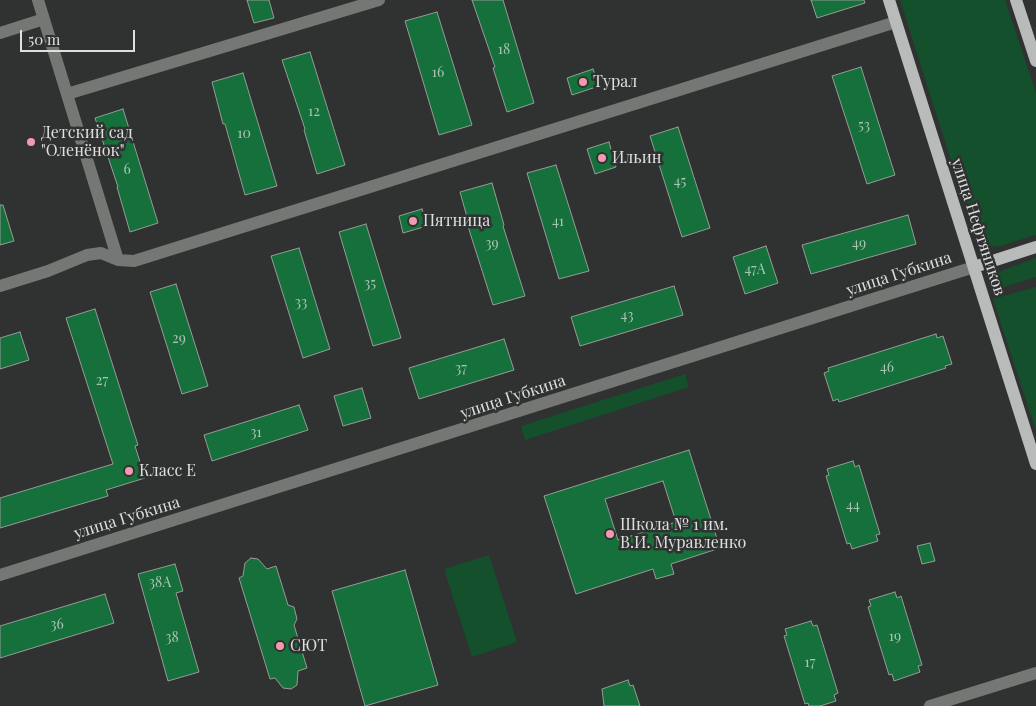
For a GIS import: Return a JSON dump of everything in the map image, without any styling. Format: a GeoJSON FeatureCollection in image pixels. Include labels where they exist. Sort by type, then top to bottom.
{"type":"FeatureCollection","features":[{"type":"Feature","properties":{"kind":"main road","name":"улица Нефтяников"},"geometry":{"type":"LineString","coordinates":[[889,0],[1036,464]]}},
{"type":"Feature","properties":{"kind":"main road"},"geometry":{"type":"LineString","coordinates":[[1016,0],[1036,61]]}},
{"type":"Feature","properties":{"kind":"main road","name":"улица Губкина"},"geometry":{"type":"LineString","coordinates":[[974,267],[1036,247]]}},
{"type":"Feature","properties":{"kind":"street"},"geometry":{"type":"LineString","coordinates":[[38,0],[118,260]]}},
{"type":"Feature","properties":{"kind":"street"},"geometry":{"type":"LineString","coordinates":[[67,94],[379,0]]}},
{"type":"Feature","properties":{"kind":"street"},"geometry":{"type":"LineString","coordinates":[[0,33],[44,19]]}},
{"type":"Feature","properties":{"kind":"street"},"geometry":{"type":"LineString","coordinates":[[0,286],[48,271],[88,255],[101,253],[118,260],[134,261],[896,22]]}},
{"type":"Feature","properties":{"kind":"street","name":"улица Губкина"},"geometry":{"type":"LineString","coordinates":[[0,575],[974,267]]}},
{"type":"Feature","properties":{"kind":"street"},"geometry":{"type":"LineString","coordinates":[[930,706],[1036,673]]}},
{"type":"Feature","properties":{"kind":"green space"},"geometry":{"type":"Polygon","coordinates":[[[900,0],[1005,0],[1036,93],[1036,235],[997,247],[981,243],[976,239],[900,0]]]}},
{"type":"Feature","properties":{"kind":"green space"},"geometry":{"type":"Polygon","coordinates":[[[1036,258],[1036,277],[991,291],[992,282],[998,272],[1036,258]]]}},
{"type":"Feature","properties":{"kind":"green space"},"geometry":{"type":"Polygon","coordinates":[[[1036,287],[1036,431],[993,299],[1036,287]]]}},
{"type":"Feature","properties":{"kind":"green space"},"geometry":{"type":"Polygon","coordinates":[[[685,374],[689,387],[525,440],[521,426],[685,374]]]}},
{"type":"Feature","properties":{"kind":"green space"},"geometry":{"type":"Polygon","coordinates":[[[489,555],[517,642],[472,657],[444,569],[489,555]]]}},
{"type":"Feature","properties":{"kind":"building"},"geometry":{"type":"Polygon","coordinates":[[[247,0],[269,0],[274,18],[254,23],[247,0]]]}},
{"type":"Feature","properties":{"kind":"building"},"geometry":{"type":"Polygon","coordinates":[[[472,0],[503,0],[534,103],[507,112],[493,68],[495,67],[472,0]]]}},
{"type":"Feature","properties":{"kind":"building"},"geometry":{"type":"Polygon","coordinates":[[[811,0],[864,0],[865,3],[817,18],[811,0]]]}},
{"type":"Feature","properties":{"kind":"building"},"geometry":{"type":"Polygon","coordinates":[[[437,12],[472,125],[439,135],[405,21],[437,12]]]}},
{"type":"Feature","properties":{"kind":"building"},"geometry":{"type":"Polygon","coordinates":[[[310,52],[345,165],[317,174],[305,129],[282,60],[310,52]]]}},
{"type":"Feature","properties":{"kind":"building"},"geometry":{"type":"Polygon","coordinates":[[[861,67],[895,175],[867,184],[832,76],[861,67]]]}},
{"type":"Feature","properties":{"kind":"building","name":"Турал"},"geometry":{"type":"Polygon","coordinates":[[[593,69],[599,86],[572,95],[567,78],[593,69]]]}},
{"type":"Feature","properties":{"kind":"building"},"geometry":{"type":"Polygon","coordinates":[[[243,73],[277,186],[245,195],[212,82],[243,73]]]}},
{"type":"Feature","properties":{"kind":"building"},"geometry":{"type":"Polygon","coordinates":[[[123,109],[158,223],[130,232],[118,187],[95,118],[123,109]]]}},
{"type":"Feature","properties":{"kind":"building"},"geometry":{"type":"Polygon","coordinates":[[[678,127],[710,228],[682,237],[650,136],[678,127]]]}},
{"type":"Feature","properties":{"kind":"building","name":"Ильин"},"geometry":{"type":"Polygon","coordinates":[[[609,142],[616,167],[595,174],[587,149],[609,142]]]}},
{"type":"Feature","properties":{"kind":"building"},"geometry":{"type":"Polygon","coordinates":[[[556,165],[589,271],[559,279],[527,173],[556,165]]]}},
{"type":"Feature","properties":{"kind":"building"},"geometry":{"type":"Polygon","coordinates":[[[492,183],[525,296],[493,305],[465,217],[467,217],[460,192],[492,183]]]}},
{"type":"Feature","properties":{"kind":"building"},"geometry":{"type":"Polygon","coordinates":[[[0,205],[3,205],[14,241],[0,245],[0,205]]]}},
{"type":"Feature","properties":{"kind":"building"},"geometry":{"type":"Polygon","coordinates":[[[422,209],[427,226],[403,233],[399,216],[422,209]]]}},
{"type":"Feature","properties":{"kind":"building"},"geometry":{"type":"Polygon","coordinates":[[[908,215],[916,244],[811,274],[802,245],[908,215]]]}},
{"type":"Feature","properties":{"kind":"building"},"geometry":{"type":"Polygon","coordinates":[[[366,224],[401,338],[373,346],[339,232],[366,224]]]}},
{"type":"Feature","properties":{"kind":"building"},"geometry":{"type":"Polygon","coordinates":[[[766,246],[778,283],[745,294],[733,257],[766,246]]]}},
{"type":"Feature","properties":{"kind":"building"},"geometry":{"type":"Polygon","coordinates":[[[299,248],[330,349],[303,358],[271,256],[299,248]]]}},
{"type":"Feature","properties":{"kind":"building"},"geometry":{"type":"Polygon","coordinates":[[[176,284],[208,386],[182,394],[150,292],[176,284]]]}},
{"type":"Feature","properties":{"kind":"building"},"geometry":{"type":"Polygon","coordinates":[[[674,286],[683,315],[580,346],[571,317],[674,286]]]}},
{"type":"Feature","properties":{"kind":"building"},"geometry":{"type":"Polygon","coordinates":[[[95,309],[138,445],[135,446],[145,478],[106,490],[108,496],[0,528],[0,498],[113,464],[66,318],[95,309]]]}},
{"type":"Feature","properties":{"kind":"building"},"geometry":{"type":"Polygon","coordinates":[[[20,332],[29,360],[0,369],[0,338],[20,332]]]}},
{"type":"Feature","properties":{"kind":"building"},"geometry":{"type":"Polygon","coordinates":[[[936,334],[937,338],[943,336],[952,364],[945,366],[946,368],[839,402],[838,399],[833,401],[824,373],[829,371],[828,368],[936,334]]]}},
{"type":"Feature","properties":{"kind":"building"},"geometry":{"type":"Polygon","coordinates":[[[504,339],[514,370],[419,399],[409,368],[504,339]]]}},
{"type":"Feature","properties":{"kind":"building"},"geometry":{"type":"Polygon","coordinates":[[[362,388],[371,418],[343,426],[334,396],[362,388]]]}},
{"type":"Feature","properties":{"kind":"building"},"geometry":{"type":"Polygon","coordinates":[[[299,405],[308,430],[212,461],[204,435],[299,405]]]}},
{"type":"Feature","properties":{"kind":"building"},"geometry":{"type":"Polygon","coordinates":[[[689,450],[720,548],[671,564],[674,574],[656,579],[653,569],[576,594],[544,496],[689,450]],[[663,481],[605,499],[618,540],[676,522],[663,481]]]}},
{"type":"Feature","properties":{"kind":"building"},"geometry":{"type":"Polygon","coordinates":[[[853,461],[855,467],[859,465],[880,534],[876,535],[878,541],[852,549],[850,543],[847,544],[826,476],[829,475],[827,469],[853,461]]]}},
{"type":"Feature","properties":{"kind":"building"},"geometry":{"type":"Polygon","coordinates":[[[930,543],[935,561],[922,564],[917,546],[930,543]]]}},
{"type":"Feature","properties":{"kind":"building","name":"СЮТ"},"geometry":{"type":"Polygon","coordinates":[[[251,558],[258,559],[267,569],[276,566],[288,605],[294,607],[297,619],[294,625],[307,668],[298,671],[297,685],[291,689],[283,688],[275,678],[270,679],[239,578],[243,576],[245,563],[251,558]]]}},
{"type":"Feature","properties":{"kind":"building"},"geometry":{"type":"Polygon","coordinates":[[[175,564],[183,591],[176,593],[199,672],[168,681],[138,574],[175,564]]]}},
{"type":"Feature","properties":{"kind":"building"},"geometry":{"type":"Polygon","coordinates":[[[405,570],[438,685],[365,706],[332,591],[405,570]]]}},
{"type":"Feature","properties":{"kind":"building"},"geometry":{"type":"Polygon","coordinates":[[[895,592],[897,598],[901,596],[922,665],[918,666],[920,672],[894,681],[892,674],[889,675],[868,607],[871,606],[869,600],[895,592]]]}},
{"type":"Feature","properties":{"kind":"building"},"geometry":{"type":"Polygon","coordinates":[[[105,594],[114,623],[0,658],[0,626],[105,594]]]}},
{"type":"Feature","properties":{"kind":"building"},"geometry":{"type":"Polygon","coordinates":[[[811,621],[813,626],[817,625],[838,693],[834,695],[836,701],[820,706],[805,704],[784,636],[787,635],[785,629],[811,621]]]}},
{"type":"Feature","properties":{"kind":"building"},"geometry":{"type":"Polygon","coordinates":[[[628,680],[630,686],[633,685],[640,706],[604,706],[602,689],[628,680]]]}},
{"type":"Feature","properties":{"kind":"place","name":"Турал"},"geometry":{"type":"Point","coordinates":[583,82]}},
{"type":"Feature","properties":{"kind":"place","name":"Детский сад \"Оленёнок\""},"geometry":{"type":"Point","coordinates":[31,142]}},
{"type":"Feature","properties":{"kind":"place","name":"Ильин"},"geometry":{"type":"Point","coordinates":[602,158]}},
{"type":"Feature","properties":{"kind":"place","name":"Пятница"},"geometry":{"type":"Point","coordinates":[413,221]}},
{"type":"Feature","properties":{"kind":"place","name":"Класс Е"},"geometry":{"type":"Point","coordinates":[129,471]}},
{"type":"Feature","properties":{"kind":"place","name":"Школа № 1 им. В.И. Муравленко"},"geometry":{"type":"Point","coordinates":[610,534]}},
{"type":"Feature","properties":{"kind":"place","name":"СЮТ"},"geometry":{"type":"Point","coordinates":[280,646]}}]}
